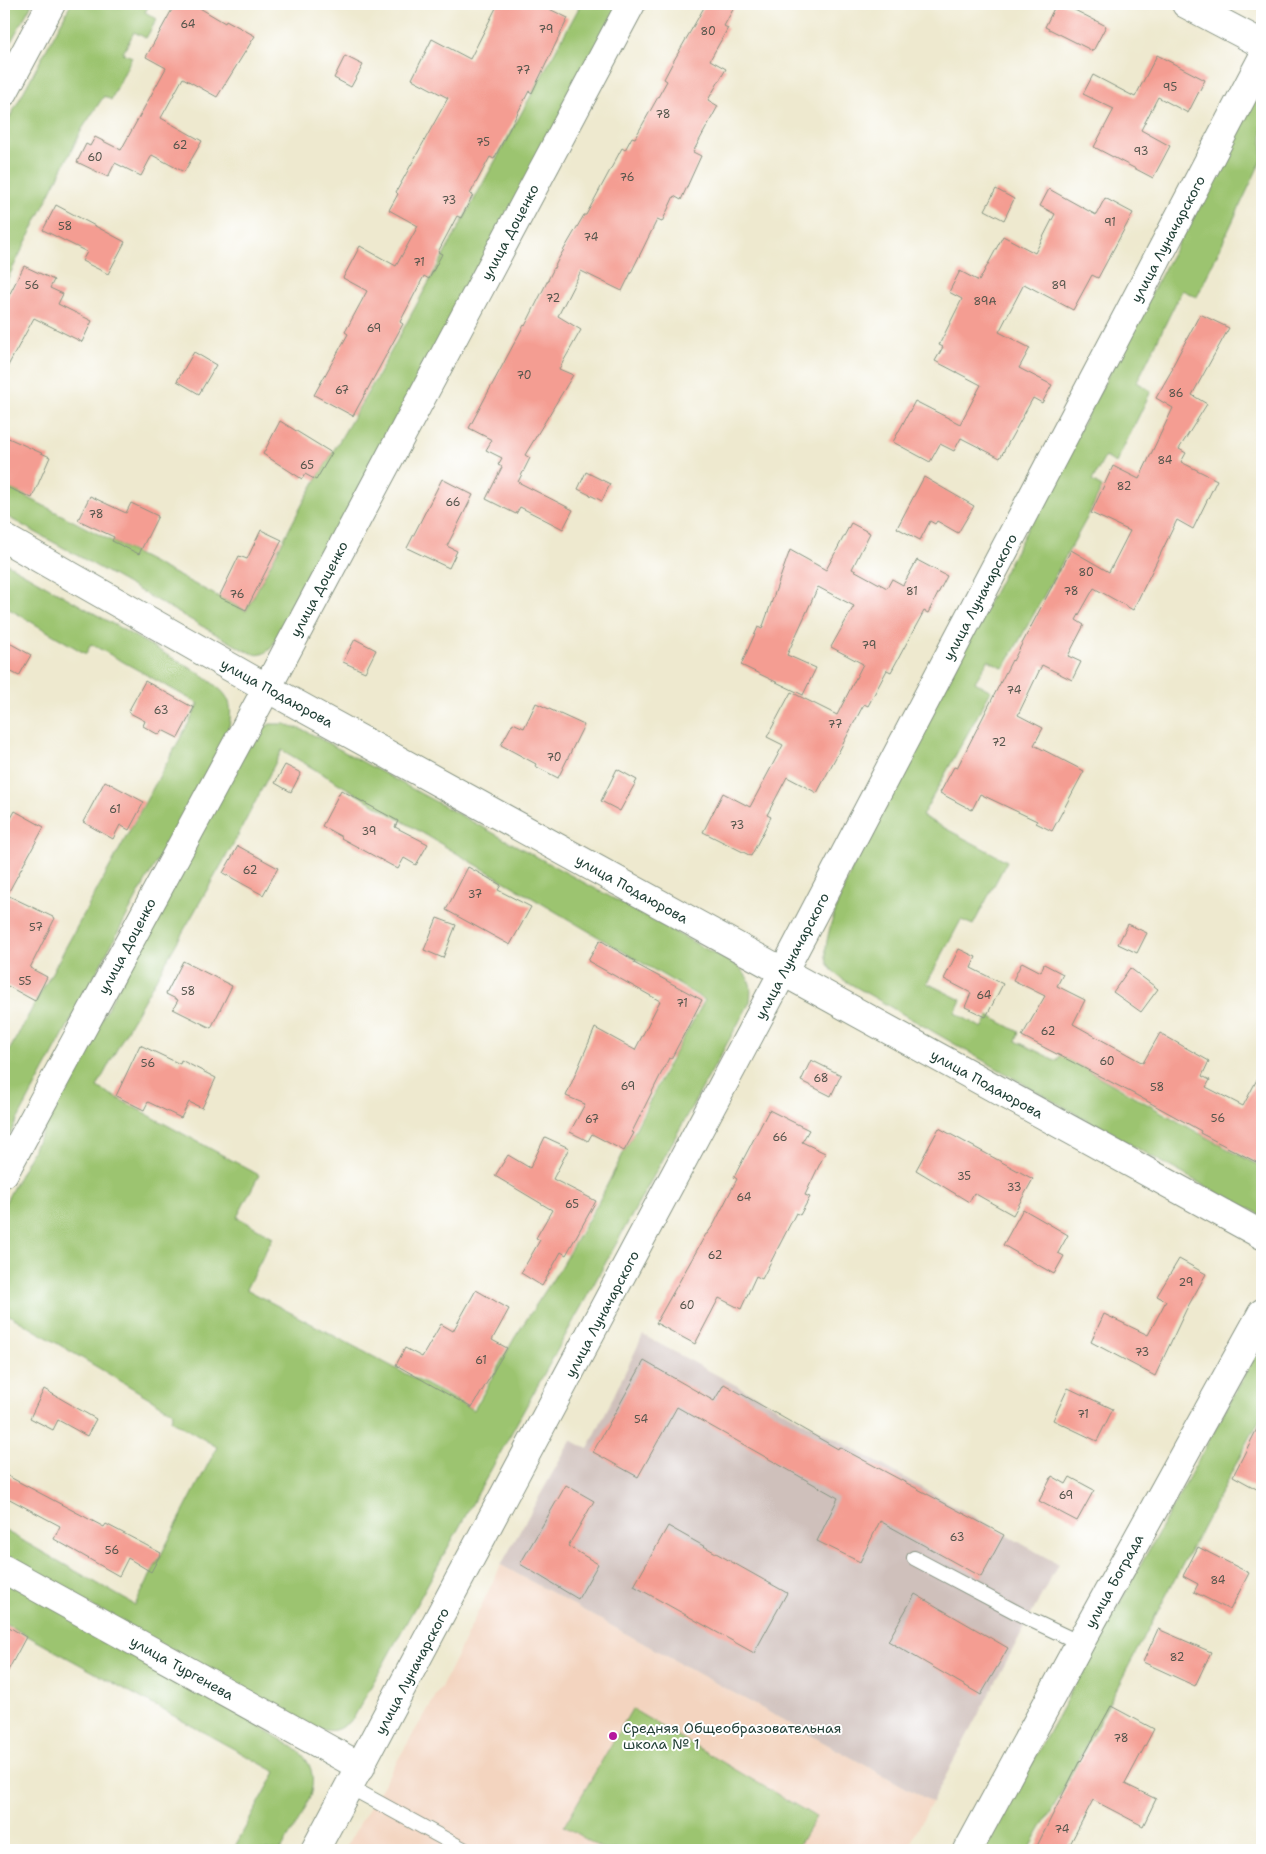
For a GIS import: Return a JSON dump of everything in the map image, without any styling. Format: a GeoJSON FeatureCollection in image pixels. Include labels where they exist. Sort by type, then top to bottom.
{"type":"FeatureCollection","features":[{"type":"Feature","properties":{"kind":"street"},"geometry":{"type":"LineString","coordinates":[[4,92],[52,4]]}},
{"type":"Feature","properties":{"kind":"street","name":"улица Доценко"},"geometry":{"type":"LineString","coordinates":[[4,1173],[267,688],[631,4]]}},
{"type":"Feature","properties":{"kind":"street"},"geometry":{"type":"LineString","coordinates":[[1186,4],[1262,44]]}},
{"type":"Feature","properties":{"kind":"street","name":"улица Луначарского"},"geometry":{"type":"LineString","coordinates":[[315,1850],[783,972],[1262,59]]}},
{"type":"Feature","properties":{"kind":"street","name":"улица Подаюрова"},"geometry":{"type":"LineString","coordinates":[[4,538],[267,688],[1262,1235]]}},
{"type":"Feature","properties":{"kind":"street","name":"улица Бограда"},"geometry":{"type":"LineString","coordinates":[[968,1850],[1262,1313]]}},
{"type":"Feature","properties":{"kind":"street","name":"улица Тургенева"},"geometry":{"type":"LineString","coordinates":[[4,1569],[355,1777]]}},
{"type":"Feature","properties":{"kind":"lane"},"geometry":{"type":"LineString","coordinates":[[914,1558],[1029,1619],[1080,1643]]}},
{"type":"Feature","properties":{"kind":"lane"},"geometry":{"type":"LineString","coordinates":[[355,1777],[465,1850]]}},
{"type":"Feature","properties":{"kind":"shaded area"},"geometry":{"type":"Polygon","coordinates":[[[643,1335],[852,1448],[1058,1564],[932,1802],[501,1565],[571,1440],[588,1449],[643,1335]]]}},
{"type":"Feature","properties":{"kind":"shaded area","name":"Средняя Общеобразовательная школа № 1"},"geometry":{"type":"Polygon","coordinates":[[[501,1565],[932,1802],[907,1850],[344,1850],[443,1684],[501,1565]]]}},
{"type":"Feature","properties":{"kind":"green space"},"geometry":{"type":"Polygon","coordinates":[[[4,4],[32,4],[4,54],[4,4]]]}},
{"type":"Feature","properties":{"kind":"green space"},"geometry":{"type":"Polygon","coordinates":[[[71,4],[150,4],[145,12],[157,19],[146,38],[134,32],[123,53],[132,57],[111,100],[104,96],[82,129],[4,286],[4,128],[71,4]]]}},
{"type":"Feature","properties":{"kind":"green space"},"geometry":{"type":"Polygon","coordinates":[[[581,4],[621,4],[397,420],[271,648],[258,655],[244,650],[4,515],[4,485],[246,611],[305,499],[377,377],[581,4]]]}},
{"type":"Feature","properties":{"kind":"green space"},"geometry":{"type":"Polygon","coordinates":[[[1262,84],[1262,159],[1197,297],[1182,290],[1137,382],[1151,391],[1116,463],[1105,457],[1092,481],[1102,487],[1087,518],[1004,668],[988,660],[975,682],[991,691],[922,816],[1007,861],[973,925],[961,920],[927,983],[961,1000],[955,1013],[982,1028],[989,1016],[1019,1032],[1016,1041],[1057,1061],[1060,1055],[1262,1167],[1262,1215],[1221,1195],[1088,1121],[842,979],[828,965],[826,950],[828,934],[841,896],[869,829],[1262,84]]]}},
{"type":"Feature","properties":{"kind":"green space"},"geometry":{"type":"Polygon","coordinates":[[[4,562],[199,673],[223,692],[227,698],[230,705],[230,723],[227,736],[138,895],[4,1145],[4,1060],[199,704],[91,644],[86,654],[4,606],[4,562]]]}},
{"type":"Feature","properties":{"kind":"green space"},"geometry":{"type":"Polygon","coordinates":[[[270,724],[285,724],[306,731],[739,967],[748,979],[751,987],[750,1002],[353,1719],[342,1727],[330,1731],[313,1727],[4,1558],[4,1530],[135,1605],[217,1447],[171,1420],[173,1412],[4,1312],[4,1205],[241,754],[254,734],[270,724]],[[282,750],[235,841],[129,1026],[97,1087],[259,1175],[237,1217],[273,1237],[246,1289],[474,1410],[515,1337],[557,1273],[599,1201],[668,1065],[705,1000],[282,750]]]}},
{"type":"Feature","properties":{"kind":"green space"},"geometry":{"type":"Polygon","coordinates":[[[1262,1344],[1262,1415],[1058,1799],[1029,1850],[984,1850],[1262,1344]]]}},
{"type":"Feature","properties":{"kind":"green space"},"geometry":{"type":"Polygon","coordinates":[[[4,1579],[138,1652],[293,1747],[301,1754],[311,1769],[311,1793],[301,1818],[281,1850],[233,1850],[276,1772],[4,1623],[4,1579]]]}},
{"type":"Feature","properties":{"kind":"green space"},"geometry":{"type":"Polygon","coordinates":[[[632,1709],[816,1817],[796,1850],[604,1850],[564,1826],[632,1709]]]}},
{"type":"Feature","properties":{"kind":"building"},"geometry":{"type":"Polygon","coordinates":[[[175,4],[193,4],[225,23],[226,20],[255,36],[217,97],[183,78],[161,118],[202,141],[184,172],[152,155],[141,176],[115,163],[108,177],[77,162],[86,144],[90,146],[95,137],[121,150],[166,68],[146,57],[175,4]]]}},
{"type":"Feature","properties":{"kind":"building"},"geometry":{"type":"Polygon","coordinates":[[[498,4],[539,4],[568,18],[532,93],[529,91],[494,159],[490,157],[470,194],[473,195],[461,218],[457,216],[438,252],[442,254],[429,279],[424,276],[400,322],[403,324],[353,416],[314,395],[348,334],[345,332],[367,291],[343,278],[360,246],[396,266],[418,226],[389,210],[398,194],[396,192],[448,98],[412,79],[432,39],[470,59],[498,4]]]}},
{"type":"Feature","properties":{"kind":"building"},"geometry":{"type":"Polygon","coordinates":[[[706,4],[736,4],[724,26],[728,28],[710,60],[726,69],[708,100],[718,106],[693,152],[701,156],[681,200],[674,196],[662,222],[657,220],[622,291],[581,271],[558,316],[581,330],[559,369],[573,375],[525,455],[530,458],[518,482],[573,510],[563,529],[520,507],[516,514],[486,499],[502,467],[498,465],[502,458],[486,450],[492,440],[469,428],[525,326],[559,258],[584,215],[586,215],[622,148],[625,150],[632,137],[635,138],[667,81],[664,79],[673,62],[706,4]]]}},
{"type":"Feature","properties":{"kind":"building"},"geometry":{"type":"Polygon","coordinates":[[[1056,4],[1063,4],[1106,26],[1093,51],[1045,27],[1056,4]]]}},
{"type":"Feature","properties":{"kind":"building"},"geometry":{"type":"Polygon","coordinates":[[[1157,55],[1205,80],[1188,113],[1158,97],[1141,130],[1170,146],[1153,178],[1094,147],[1114,109],[1083,94],[1093,75],[1135,97],[1157,55]]]}},
{"type":"Feature","properties":{"kind":"building"},"geometry":{"type":"Polygon","coordinates":[[[345,56],[363,65],[351,87],[334,78],[345,56]]]}},
{"type":"Feature","properties":{"kind":"building"},"geometry":{"type":"Polygon","coordinates":[[[996,189],[1014,199],[1004,220],[985,210],[996,189]]]}},
{"type":"Feature","properties":{"kind":"building"},"geometry":{"type":"Polygon","coordinates":[[[1049,189],[1096,215],[1105,198],[1133,213],[1098,278],[1092,275],[1073,310],[1024,284],[999,332],[1030,348],[1019,368],[1052,385],[1042,403],[1033,398],[1000,458],[961,438],[954,451],[940,444],[930,462],[893,442],[915,401],[960,424],[981,385],[935,361],[943,347],[939,345],[962,299],[949,292],[960,271],[979,281],[1003,236],[1035,253],[1055,214],[1040,206],[1049,189]]]}},
{"type":"Feature","properties":{"kind":"building"},"geometry":{"type":"Polygon","coordinates":[[[56,205],[125,242],[108,274],[82,261],[87,252],[43,230],[56,205]]]}},
{"type":"Feature","properties":{"kind":"building"},"geometry":{"type":"Polygon","coordinates":[[[24,266],[54,280],[50,288],[63,294],[58,304],[92,321],[82,342],[34,318],[4,373],[4,305],[24,266]]]}},
{"type":"Feature","properties":{"kind":"building"},"geometry":{"type":"Polygon","coordinates":[[[1200,314],[1229,328],[1192,395],[1207,404],[1179,449],[1186,453],[1181,462],[1217,480],[1193,529],[1177,520],[1133,610],[1094,588],[1076,620],[1084,625],[1068,656],[1081,662],[1072,680],[1042,665],[1018,715],[1043,728],[1034,745],[1084,771],[1052,831],[1036,823],[1037,821],[980,794],[972,810],[940,793],[954,767],[957,768],[1071,550],[1109,572],[1130,531],[1091,513],[1113,466],[1139,479],[1173,408],[1156,398],[1200,314]]]}},
{"type":"Feature","properties":{"kind":"building"},"geometry":{"type":"Polygon","coordinates":[[[194,352],[216,365],[199,394],[177,381],[194,352]]]}},
{"type":"Feature","properties":{"kind":"building"},"geometry":{"type":"Polygon","coordinates":[[[280,421],[332,453],[316,480],[305,474],[302,479],[263,454],[280,421]]]}},
{"type":"Feature","properties":{"kind":"building"},"geometry":{"type":"Polygon","coordinates":[[[4,436],[50,457],[32,498],[4,486],[4,436]]]}},
{"type":"Feature","properties":{"kind":"building"},"geometry":{"type":"Polygon","coordinates":[[[586,472],[610,484],[602,501],[578,489],[586,472]]]}},
{"type":"Feature","properties":{"kind":"building"},"geometry":{"type":"Polygon","coordinates":[[[924,477],[974,506],[958,533],[937,521],[935,524],[930,521],[920,540],[897,528],[924,477]]]}},
{"type":"Feature","properties":{"kind":"building"},"geometry":{"type":"Polygon","coordinates":[[[442,479],[473,495],[447,546],[457,551],[449,568],[407,548],[442,479]]]}},
{"type":"Feature","properties":{"kind":"building"},"geometry":{"type":"Polygon","coordinates":[[[90,496],[126,513],[131,503],[158,516],[139,554],[112,541],[114,537],[78,520],[90,496]]]}},
{"type":"Feature","properties":{"kind":"building"},"geometry":{"type":"Polygon","coordinates":[[[851,523],[870,533],[852,569],[887,588],[892,579],[903,585],[917,560],[947,576],[928,613],[924,611],[891,672],[887,670],[868,706],[864,704],[817,793],[787,777],[767,815],[771,817],[751,856],[703,832],[723,793],[750,807],[783,745],[767,737],[791,692],[837,715],[863,664],[831,647],[854,606],[818,587],[787,655],[816,668],[803,695],[741,665],[758,627],[762,629],[790,550],[826,570],[851,523]]]}},
{"type":"Feature","properties":{"kind":"building"},"geometry":{"type":"Polygon","coordinates":[[[261,530],[282,540],[246,610],[219,597],[239,556],[247,559],[261,530]]]}},
{"type":"Feature","properties":{"kind":"building"},"geometry":{"type":"Polygon","coordinates":[[[355,639],[376,650],[365,672],[343,662],[355,639]]]}},
{"type":"Feature","properties":{"kind":"building"},"geometry":{"type":"Polygon","coordinates":[[[4,640],[31,655],[19,676],[4,668],[4,640]]]}},
{"type":"Feature","properties":{"kind":"building"},"geometry":{"type":"Polygon","coordinates":[[[145,681],[194,708],[178,738],[162,730],[159,735],[143,726],[145,721],[128,712],[145,681]]]}},
{"type":"Feature","properties":{"kind":"building"},"geometry":{"type":"Polygon","coordinates":[[[536,703],[584,725],[558,778],[501,745],[513,723],[524,728],[536,703]]]}},
{"type":"Feature","properties":{"kind":"building"},"geometry":{"type":"Polygon","coordinates":[[[285,765],[301,773],[291,792],[275,783],[285,765]]]}},
{"type":"Feature","properties":{"kind":"building"},"geometry":{"type":"Polygon","coordinates":[[[617,769],[637,780],[620,811],[601,801],[617,769]]]}},
{"type":"Feature","properties":{"kind":"building"},"geometry":{"type":"Polygon","coordinates":[[[105,781],[144,802],[129,830],[120,825],[113,839],[83,822],[105,781]]]}},
{"type":"Feature","properties":{"kind":"building"},"geometry":{"type":"Polygon","coordinates":[[[341,790],[398,821],[395,827],[428,844],[416,865],[404,858],[398,869],[322,826],[341,790]]]}},
{"type":"Feature","properties":{"kind":"building"},"geometry":{"type":"Polygon","coordinates":[[[15,811],[44,827],[7,895],[55,918],[30,968],[47,977],[35,1001],[4,984],[4,831],[15,811]]]}},
{"type":"Feature","properties":{"kind":"building"},"geometry":{"type":"Polygon","coordinates":[[[238,846],[278,868],[263,895],[223,873],[238,846]]]}},
{"type":"Feature","properties":{"kind":"building"},"geometry":{"type":"Polygon","coordinates":[[[468,867],[501,885],[498,890],[531,907],[510,945],[446,910],[468,867]]]}},
{"type":"Feature","properties":{"kind":"building"},"geometry":{"type":"Polygon","coordinates":[[[437,918],[456,925],[443,958],[424,950],[437,918]]]}},
{"type":"Feature","properties":{"kind":"building"},"geometry":{"type":"Polygon","coordinates":[[[1128,924],[1147,933],[1137,953],[1118,944],[1128,924]]]}},
{"type":"Feature","properties":{"kind":"building"},"geometry":{"type":"Polygon","coordinates":[[[600,940],[635,961],[634,963],[702,1000],[671,1059],[669,1058],[624,1151],[592,1134],[588,1141],[570,1132],[585,1104],[566,1096],[595,1028],[635,1050],[660,1001],[588,961],[600,940]]]}},
{"type":"Feature","properties":{"kind":"building"},"geometry":{"type":"Polygon","coordinates":[[[959,949],[976,957],[971,968],[1003,984],[986,1017],[965,1007],[971,993],[944,979],[959,949]]]}},
{"type":"Feature","properties":{"kind":"building"},"geometry":{"type":"Polygon","coordinates":[[[183,961],[232,986],[211,1028],[173,1009],[178,1000],[166,994],[183,961]]]}},
{"type":"Feature","properties":{"kind":"building"},"geometry":{"type":"Polygon","coordinates":[[[1022,962],[1041,972],[1044,964],[1063,974],[1057,986],[1085,1000],[1073,1024],[1143,1063],[1160,1033],[1209,1061],[1202,1076],[1210,1080],[1206,1087],[1243,1106],[1262,1070],[1262,1165],[1200,1133],[1201,1131],[1136,1095],[1022,1036],[1045,996],[1013,980],[1022,962]]]}},
{"type":"Feature","properties":{"kind":"building"},"geometry":{"type":"Polygon","coordinates":[[[1130,968],[1158,989],[1141,1012],[1113,992],[1130,968]]]}},
{"type":"Feature","properties":{"kind":"building"},"geometry":{"type":"Polygon","coordinates":[[[140,1045],[180,1064],[181,1060],[216,1078],[202,1108],[189,1102],[181,1118],[148,1102],[144,1110],[116,1096],[140,1045]]]}},
{"type":"Feature","properties":{"kind":"building"},"geometry":{"type":"Polygon","coordinates":[[[811,1060],[841,1075],[831,1096],[801,1081],[811,1060]]]}},
{"type":"Feature","properties":{"kind":"building"},"geometry":{"type":"Polygon","coordinates":[[[769,1110],[809,1130],[802,1142],[825,1153],[805,1195],[810,1197],[800,1215],[796,1213],[762,1279],[756,1276],[741,1309],[719,1298],[695,1344],[656,1323],[706,1234],[714,1224],[737,1179],[734,1177],[769,1110]]]}},
{"type":"Feature","properties":{"kind":"building"},"geometry":{"type":"Polygon","coordinates":[[[939,1128],[1033,1179],[1013,1215],[974,1193],[969,1202],[916,1170],[939,1128]]]}},
{"type":"Feature","properties":{"kind":"building"},"geometry":{"type":"Polygon","coordinates":[[[545,1137],[569,1148],[553,1179],[596,1201],[566,1255],[561,1252],[542,1286],[521,1273],[540,1240],[536,1238],[552,1210],[495,1176],[508,1155],[530,1168],[545,1137]]]}},
{"type":"Feature","properties":{"kind":"building"},"geometry":{"type":"Polygon","coordinates":[[[1023,1209],[1068,1235],[1058,1253],[1064,1256],[1054,1274],[1003,1245],[1023,1209]]]}},
{"type":"Feature","properties":{"kind":"building"},"geometry":{"type":"Polygon","coordinates":[[[1179,1259],[1206,1274],[1186,1310],[1155,1376],[1091,1342],[1104,1314],[1148,1335],[1166,1301],[1157,1296],[1179,1259]]]}},
{"type":"Feature","properties":{"kind":"building"},"geometry":{"type":"Polygon","coordinates":[[[476,1290],[509,1309],[492,1340],[507,1348],[472,1408],[396,1365],[405,1348],[422,1357],[441,1324],[453,1331],[476,1290]]]}},
{"type":"Feature","properties":{"kind":"building"},"geometry":{"type":"Polygon","coordinates":[[[644,1361],[714,1401],[724,1384],[838,1449],[839,1447],[1004,1535],[981,1577],[880,1521],[860,1562],[817,1541],[838,1498],[677,1407],[638,1477],[593,1452],[644,1361]]]}},
{"type":"Feature","properties":{"kind":"building"},"geometry":{"type":"Polygon","coordinates":[[[1068,1388],[1113,1409],[1097,1441],[1053,1420],[1068,1388]]]}},
{"type":"Feature","properties":{"kind":"building"},"geometry":{"type":"Polygon","coordinates":[[[44,1389],[96,1419],[87,1436],[58,1420],[53,1430],[30,1418],[44,1389]]]}},
{"type":"Feature","properties":{"kind":"building"},"geometry":{"type":"Polygon","coordinates":[[[1262,1419],[1262,1492],[1233,1476],[1262,1419]]]}},
{"type":"Feature","properties":{"kind":"building"},"geometry":{"type":"Polygon","coordinates":[[[4,1474],[104,1527],[106,1524],[161,1553],[151,1572],[128,1558],[119,1576],[54,1539],[60,1526],[4,1496],[4,1474]]]}},
{"type":"Feature","properties":{"kind":"building"},"geometry":{"type":"Polygon","coordinates":[[[1052,1476],[1066,1484],[1070,1477],[1094,1490],[1077,1521],[1039,1501],[1052,1476]]]}},
{"type":"Feature","properties":{"kind":"building"},"geometry":{"type":"Polygon","coordinates":[[[566,1485],[594,1501],[568,1546],[598,1564],[578,1599],[520,1564],[566,1485]]]}},
{"type":"Feature","properties":{"kind":"building"},"geometry":{"type":"Polygon","coordinates":[[[668,1526],[787,1593],[754,1653],[634,1586],[668,1526]]]}},
{"type":"Feature","properties":{"kind":"building"},"geometry":{"type":"Polygon","coordinates":[[[1198,1547],[1249,1573],[1230,1610],[1194,1592],[1198,1584],[1183,1576],[1198,1547]]]}},
{"type":"Feature","properties":{"kind":"building"},"geometry":{"type":"Polygon","coordinates":[[[915,1594],[1008,1648],[981,1695],[888,1641],[915,1594]]]}},
{"type":"Feature","properties":{"kind":"building"},"geometry":{"type":"Polygon","coordinates":[[[4,1624],[26,1637],[4,1678],[4,1624]]]}},
{"type":"Feature","properties":{"kind":"building"},"geometry":{"type":"Polygon","coordinates":[[[1158,1629],[1211,1652],[1195,1686],[1143,1662],[1158,1629]]]}},
{"type":"Feature","properties":{"kind":"building"},"geometry":{"type":"Polygon","coordinates":[[[1111,1706],[1154,1729],[1125,1784],[1156,1799],[1143,1826],[1093,1800],[1067,1850],[1035,1850],[1080,1760],[1111,1706]]]}},
{"type":"Feature","properties":{"kind":"place","name":"Средняя Общеобразовательная школа № 1"},"geometry":{"type":"Point","coordinates":[613,1736]}}]}
